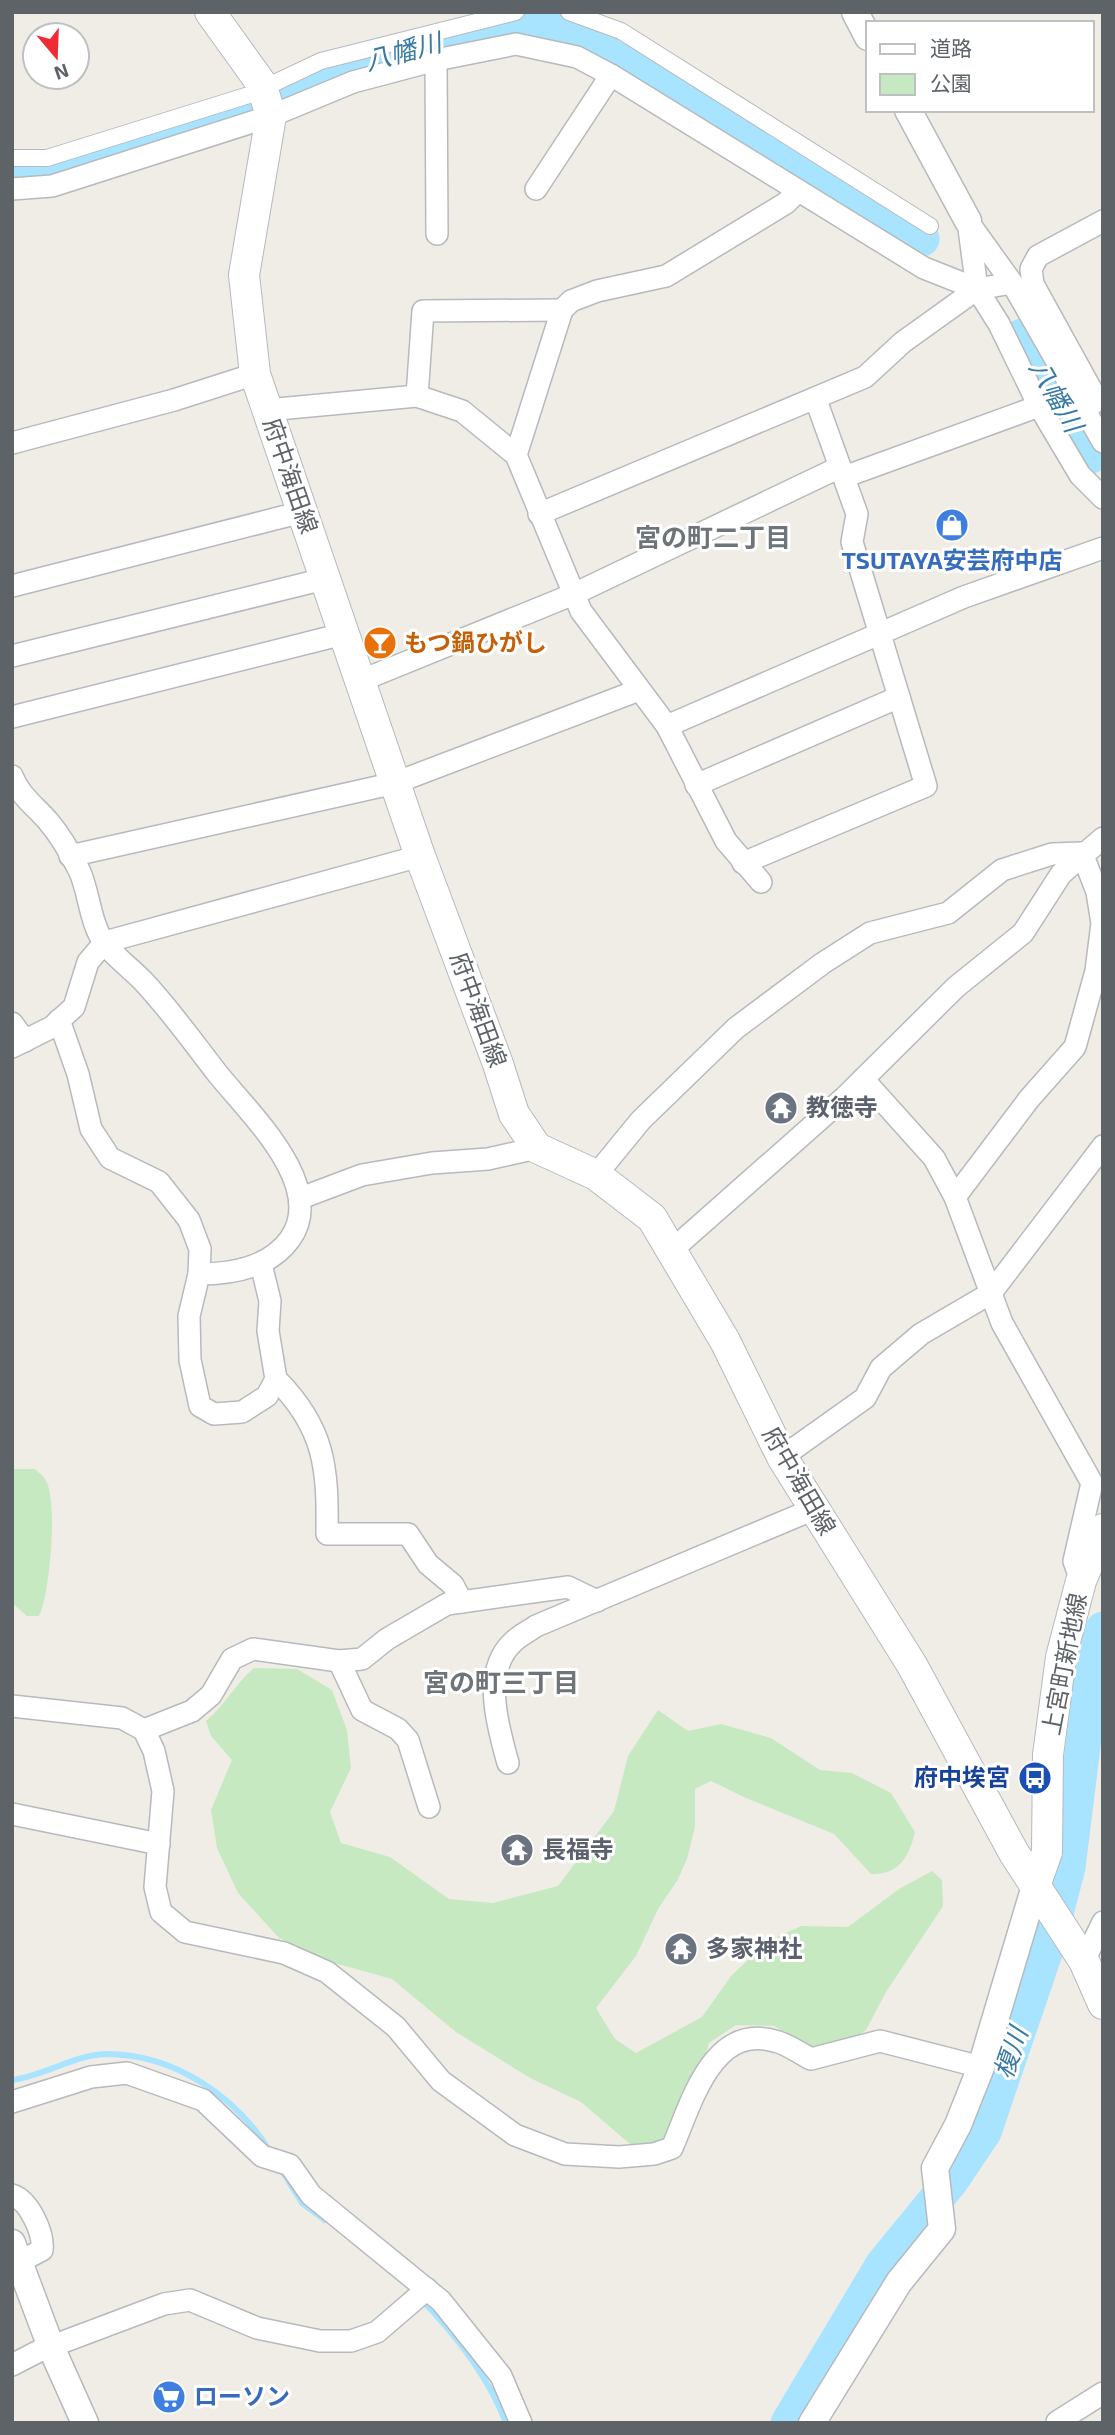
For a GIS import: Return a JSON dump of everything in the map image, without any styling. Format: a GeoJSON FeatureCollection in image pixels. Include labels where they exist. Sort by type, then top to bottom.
{"type":"FeatureCollection","features":[{"type":"Feature","properties":{"kind":"main road"},"geometry":{"type":"LineString","coordinates":[[210,12],[267,102]]}},
{"type":"Feature","properties":{"kind":"main road","name":"府中海田線"},"geometry":{"type":"LineString","coordinates":[[267,102],[244,275],[255,374],[420,856],[514,1114],[537,1148],[596,1175],[652,1218],[724,1342],[782,1457],[912,1665],[1041,1896],[1084,1961],[1103,2004]]}},
{"type":"Feature","properties":{"kind":"main road","name":"上宮町新地線"},"geometry":{"type":"LineString","coordinates":[[1041,1896],[1047,1852],[1048,1755],[1061,1657],[1081,1581],[1103,1529]]}},
{"type":"Feature","properties":{"kind":"street"},"geometry":{"type":"LineString","coordinates":[[12,189],[51,186],[267,102],[321,61],[516,12]]}},
{"type":"Feature","properties":{"kind":"street"},"geometry":{"type":"LineString","coordinates":[[569,12],[621,31],[930,226]]}},
{"type":"Feature","properties":{"kind":"street"},"geometry":{"type":"LineString","coordinates":[[855,12],[866,33]]}},
{"type":"Feature","properties":{"kind":"street"},"geometry":{"type":"LineString","coordinates":[[12,158],[47,158],[436,60],[516,44],[577,57],[611,75],[924,268],[976,289]]}},
{"type":"Feature","properties":{"kind":"street"},"geometry":{"type":"LineString","coordinates":[[436,60],[437,234]]}},
{"type":"Feature","properties":{"kind":"street"},"geometry":{"type":"LineString","coordinates":[[536,189],[611,75]]}},
{"type":"Feature","properties":{"kind":"street"},"geometry":{"type":"LineString","coordinates":[[909,112],[968,221],[1012,283],[1103,443]]}},
{"type":"Feature","properties":{"kind":"street"},"geometry":{"type":"LineString","coordinates":[[516,455],[562,310],[572,301],[597,291],[666,276],[786,203],[798,191]]}},
{"type":"Feature","properties":{"kind":"street"},"geometry":{"type":"LineString","coordinates":[[968,221],[976,289],[999,324],[1039,406],[1080,475],[1103,498]]}},
{"type":"Feature","properties":{"kind":"street"},"geometry":{"type":"LineString","coordinates":[[1084,411],[1097,400],[1033,284],[1031,268],[1038,256],[1103,221]]}},
{"type":"Feature","properties":{"kind":"street"},"geometry":{"type":"LineString","coordinates":[[539,514],[816,400],[865,377],[903,342],[976,289],[1012,283]]}},
{"type":"Feature","properties":{"kind":"street"},"geometry":{"type":"LineString","coordinates":[[417,396],[422,311],[562,310]]}},
{"type":"Feature","properties":{"kind":"street"},"geometry":{"type":"LineString","coordinates":[[12,443],[174,400],[255,374]]}},
{"type":"Feature","properties":{"kind":"street"},"geometry":{"type":"LineString","coordinates":[[267,410],[417,396],[462,411],[516,455],[574,594],[599,638],[667,726],[726,841],[761,882]]}},
{"type":"Feature","properties":{"kind":"street"},"geometry":{"type":"LineString","coordinates":[[743,863],[926,786],[852,541],[857,514],[816,400]]}},
{"type":"Feature","properties":{"kind":"street"},"geometry":{"type":"LineString","coordinates":[[360,681],[574,594],[842,472],[1039,406]]}},
{"type":"Feature","properties":{"kind":"street"},"geometry":{"type":"LineString","coordinates":[[12,586],[302,512]]}},
{"type":"Feature","properties":{"kind":"street"},"geometry":{"type":"LineString","coordinates":[[667,726],[964,597],[1103,548]]}},
{"type":"Feature","properties":{"kind":"street"},"geometry":{"type":"LineString","coordinates":[[12,656],[324,579]]}},
{"type":"Feature","properties":{"kind":"street"},"geometry":{"type":"LineString","coordinates":[[12,717],[344,634]]}},
{"type":"Feature","properties":{"kind":"street"},"geometry":{"type":"LineString","coordinates":[[70,856],[395,783],[639,690]]}},
{"type":"Feature","properties":{"kind":"street"},"geometry":{"type":"LineString","coordinates":[[696,785],[899,697]]}},
{"type":"Feature","properties":{"kind":"street"},"geometry":{"type":"LineString","coordinates":[[12,776],[18,793],[48,821],[79,870],[100,937],[190,1034],[218,1073],[254,1113],[273,1138],[301,1198],[300,1224],[283,1249],[261,1264],[219,1274],[200,1274]]}},
{"type":"Feature","properties":{"kind":"street"},"geometry":{"type":"LineString","coordinates":[[672,1250],[863,1079],[956,987],[1023,933],[1061,874],[1082,853],[1103,838]]}},
{"type":"Feature","properties":{"kind":"street"},"geometry":{"type":"LineString","coordinates":[[596,1175],[641,1120],[736,1028],[823,963],[870,933],[948,913],[1002,870],[1052,854],[1082,853]]}},
{"type":"Feature","properties":{"kind":"street"},"geometry":{"type":"LineString","coordinates":[[955,1197],[1028,1099],[1075,1047],[1096,971],[1102,923],[1097,892],[1082,853]]}},
{"type":"Feature","properties":{"kind":"street"},"geometry":{"type":"LineString","coordinates":[[12,1023],[19,1044],[59,1020],[74,1007],[88,962],[105,942],[420,856]]}},
{"type":"Feature","properties":{"kind":"street"},"geometry":{"type":"LineString","coordinates":[[59,1020],[78,1074],[91,1129],[110,1158],[159,1182],[188,1220],[200,1249],[200,1274],[189,1316],[190,1360],[200,1406],[214,1414],[242,1412],[267,1396],[276,1379]]}},
{"type":"Feature","properties":{"kind":"street"},"geometry":{"type":"LineString","coordinates":[[863,1079],[934,1158],[955,1197],[1002,1323],[1092,1483],[1074,1561],[1081,1581]]}},
{"type":"Feature","properties":{"kind":"street"},"geometry":{"type":"LineString","coordinates":[[782,1457],[865,1398],[881,1368],[921,1334],[991,1293],[1103,1146]]}},
{"type":"Feature","properties":{"kind":"street"},"geometry":{"type":"LineString","coordinates":[[301,1198],[362,1175],[432,1163],[488,1159],[537,1148]]}},
{"type":"Feature","properties":{"kind":"street"},"geometry":{"type":"LineString","coordinates":[[261,1264],[270,1301],[268,1331],[276,1379],[293,1396],[322,1447],[328,1483],[327,1534],[408,1534],[428,1564],[453,1585],[462,1602]]}},
{"type":"Feature","properties":{"kind":"street"},"geometry":{"type":"LineString","coordinates":[[508,1763],[496,1716],[499,1661],[513,1642],[536,1626],[814,1509]]}},
{"type":"Feature","properties":{"kind":"street"},"geometry":{"type":"LineString","coordinates":[[144,1730],[192,1710],[211,1695],[232,1659],[253,1649],[339,1661],[362,1659],[387,1639],[447,1604],[568,1587],[597,1601]]}},
{"type":"Feature","properties":{"kind":"street"},"geometry":{"type":"LineString","coordinates":[[339,1661],[362,1710],[398,1729],[408,1740],[429,1807]]}},
{"type":"Feature","properties":{"kind":"street"},"geometry":{"type":"LineString","coordinates":[[12,1706],[122,1718],[144,1730],[154,1751],[163,1791],[155,1887],[161,1912],[185,1932],[284,1953],[327,1972],[396,2027],[441,2081],[515,2135],[565,2154],[619,2157],[654,2154],[672,2148],[708,2068],[719,2052],[745,2040],[776,2041],[811,2059],[880,2041],[981,2067]]}},
{"type":"Feature","properties":{"kind":"street"},"geometry":{"type":"LineString","coordinates":[[12,1814],[159,1844]]}},
{"type":"Feature","properties":{"kind":"street"},"geometry":{"type":"LineString","coordinates":[[812,2423],[899,2282],[942,2229],[935,2168],[958,2125],[981,2067],[1041,1896]]}},
{"type":"Feature","properties":{"kind":"street"},"geometry":{"type":"LineString","coordinates":[[1084,1961],[1103,1922]]}},
{"type":"Feature","properties":{"kind":"street"},"geometry":{"type":"LineString","coordinates":[[12,2102],[92,2077],[127,2073],[203,2100],[262,2156],[290,2165],[311,2195],[441,2301],[501,2375],[522,2423]]}},
{"type":"Feature","properties":{"kind":"street"},"geometry":{"type":"LineString","coordinates":[[12,2195],[22,2199],[44,2239],[43,2250],[16,2252],[51,2347],[85,2423]]}},
{"type":"Feature","properties":{"kind":"street"},"geometry":{"type":"LineString","coordinates":[[12,2365],[51,2347],[164,2304],[190,2300],[257,2328],[320,2341],[351,2341],[377,2332],[427,2289]]}},
{"type":"Feature","properties":{"kind":"street"},"geometry":{"type":"LineString","coordinates":[[1057,2422],[1103,2393]]}},
{"type":"Feature","properties":{"kind":"green space"},"geometry":{"type":"Polygon","coordinates":[[[12,1469],[35,1469],[45,1479],[50,1492],[51,1548],[46,1589],[39,1616],[27,1616],[12,1603],[12,1469]]]}},
{"type":"Feature","properties":{"kind":"green space"},"geometry":{"type":"Polygon","coordinates":[[[254,1668],[297,1669],[332,1690],[347,1730],[351,1768],[330,1812],[341,1843],[390,1857],[449,1899],[493,1903],[558,1886],[614,1811],[628,1756],[658,1710],[688,1731],[721,1724],[771,1738],[820,1770],[852,1773],[891,1793],[915,1832],[906,1857],[896,1868],[881,1874],[871,1874],[834,1834],[711,1781],[695,1789],[695,1827],[687,1859],[677,1881],[658,1909],[636,1956],[596,2008],[615,2039],[636,2053],[702,2017],[731,1976],[767,1942],[801,1926],[848,1927],[899,1889],[932,1871],[942,1880],[943,1906],[886,1992],[866,2030],[844,2046],[814,2050],[774,2026],[736,2025],[709,2043],[702,2067],[672,2133],[657,2145],[631,2145],[581,2102],[530,2078],[456,2032],[392,1979],[327,1961],[279,1938],[238,1893],[217,1848],[211,1810],[232,1760],[211,1736],[206,1721],[254,1668]]]}},
{"type":"Feature","properties":{"kind":"waterway","name":"八幡川"},"geometry":{"type":"LineString","coordinates":[[12,177],[51,173],[243,110],[344,68],[496,27],[548,29],[586,36],[629,55],[922,239]]}},
{"type":"Feature","properties":{"kind":"waterway","name":"八幡川"},"geometry":{"type":"LineString","coordinates":[[1022,336],[1074,435],[1091,456]]}},
{"type":"Feature","properties":{"kind":"waterway","name":"榎川"},"geometry":{"type":"LineString","coordinates":[[788,2423],[883,2264],[951,2181],[984,2132],[1048,1944],[1068,1867],[1095,1650],[1103,1629]]}},
{"type":"Feature","properties":{"kind":"waterway"},"geometry":{"type":"LineString","coordinates":[[12,2080],[94,2055],[132,2056],[156,2062],[202,2082],[222,2097],[241,2114],[271,2153]]}},
{"type":"Feature","properties":{"kind":"waterway"},"geometry":{"type":"LineString","coordinates":[[284,2174],[302,2203],[325,2220]]}},
{"type":"Feature","properties":{"kind":"waterway"},"geometry":{"type":"LineString","coordinates":[[420,2298],[469,2356],[490,2388],[506,2423]]}},
{"type":"Feature","properties":{"kind":"place","name":"TSUTAYA安芸府中店"},"geometry":{"type":"Point","coordinates":[952,525]}},
{"type":"Feature","properties":{"kind":"place","name":"もつ鍋ひがし"},"geometry":{"type":"Point","coordinates":[380,643]}},
{"type":"Feature","properties":{"kind":"place","name":"教徳寺"},"geometry":{"type":"Point","coordinates":[781,1108]}},
{"type":"Feature","properties":{"kind":"place","name":"府中埃宮"},"geometry":{"type":"Point","coordinates":[1035,1778]}},
{"type":"Feature","properties":{"kind":"place","name":"長福寺"},"geometry":{"type":"Point","coordinates":[517,1850]}},
{"type":"Feature","properties":{"kind":"place","name":"多家神社"},"geometry":{"type":"Point","coordinates":[681,1949]}},
{"type":"Feature","properties":{"kind":"place","name":"ローソン"},"geometry":{"type":"Point","coordinates":[169,2397]}},
{"type":"Feature","properties":{"kind":"district","name":"宮の町二丁目"},"geometry":{"type":"Point","coordinates":[713,538]}},
{"type":"Feature","properties":{"kind":"district","name":"宮の町三丁目"},"geometry":{"type":"Point","coordinates":[501,1683]}}]}
